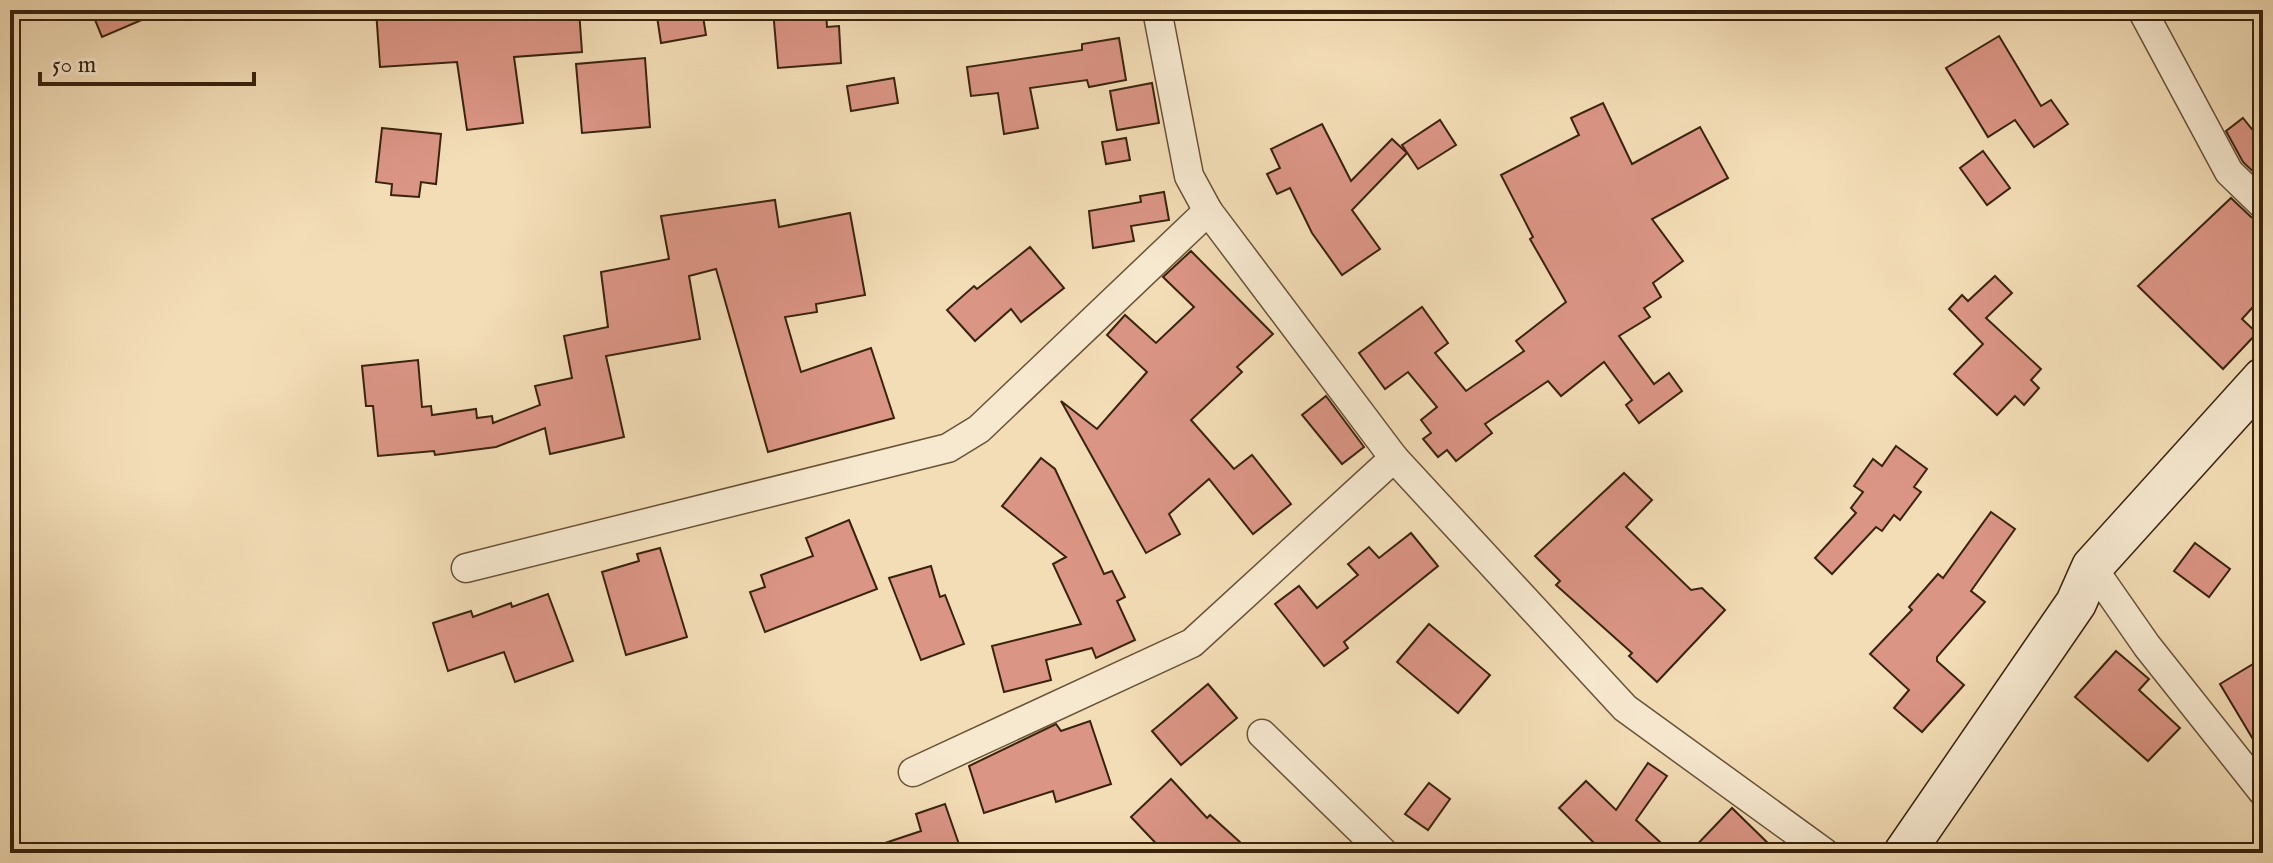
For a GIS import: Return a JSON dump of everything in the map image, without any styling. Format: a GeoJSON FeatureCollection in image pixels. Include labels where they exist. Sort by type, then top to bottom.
{"type":"FeatureCollection","features":[{"type":"Feature","properties":{"kind":"street"},"geometry":{"type":"LineString","coordinates":[[1157,10],[1189,176],[1208,211],[1394,458],[1625,708],[1825,853]]}},
{"type":"Feature","properties":{"kind":"street"},"geometry":{"type":"LineString","coordinates":[[2142,10],[2229,172],[2263,205]]}},
{"type":"Feature","properties":{"kind":"street"},"geometry":{"type":"LineString","coordinates":[[466,568],[948,448],[979,429],[1208,211]]}},
{"type":"Feature","properties":{"kind":"street"},"geometry":{"type":"LineString","coordinates":[[1904,853],[2076,603],[2092,567],[2263,378]]}},
{"type":"Feature","properties":{"kind":"street"},"geometry":{"type":"LineString","coordinates":[[913,772],[1192,643],[1394,458]]}},
{"type":"Feature","properties":{"kind":"street"},"geometry":{"type":"LineString","coordinates":[[2092,567],[2147,646],[2263,792]]}},
{"type":"Feature","properties":{"kind":"street"},"geometry":{"type":"LineString","coordinates":[[1262,734],[1384,853]]}},
{"type":"Feature","properties":{"kind":"building"},"geometry":{"type":"Polygon","coordinates":[[[91,10],[165,10],[102,37],[91,10]]]}},
{"type":"Feature","properties":{"kind":"building"},"geometry":{"type":"Polygon","coordinates":[[[376,10],[579,10],[582,52],[514,57],[523,123],[467,130],[457,62],[380,67],[376,10]]]}},
{"type":"Feature","properties":{"kind":"building"},"geometry":{"type":"Polygon","coordinates":[[[656,10],[702,10],[706,35],[661,43],[656,10]]]}},
{"type":"Feature","properties":{"kind":"building"},"geometry":{"type":"Polygon","coordinates":[[[773,10],[826,10],[827,27],[839,26],[841,63],[778,68],[773,10]]]}},
{"type":"Feature","properties":{"kind":"building"},"geometry":{"type":"Polygon","coordinates":[[[1999,36],[2041,106],[2051,100],[2068,124],[2034,147],[2015,120],[1988,137],[1946,68],[1999,36]]]}},
{"type":"Feature","properties":{"kind":"building"},"geometry":{"type":"Polygon","coordinates":[[[1119,38],[1126,80],[1089,87],[1087,80],[1030,88],[1038,128],[1004,134],[998,93],[971,96],[967,67],[1082,50],[1082,44],[1119,38]]]}},
{"type":"Feature","properties":{"kind":"building"},"geometry":{"type":"Polygon","coordinates":[[[645,58],[650,127],[582,133],[576,64],[645,58]]]}},
{"type":"Feature","properties":{"kind":"building"},"geometry":{"type":"Polygon","coordinates":[[[894,78],[898,103],[851,111],[847,86],[894,78]]]}},
{"type":"Feature","properties":{"kind":"building"},"geometry":{"type":"Polygon","coordinates":[[[1152,83],[1159,123],[1117,130],[1110,91],[1152,83]]]}},
{"type":"Feature","properties":{"kind":"building"},"geometry":{"type":"Polygon","coordinates":[[[1603,103],[1632,164],[1700,127],[1728,178],[1652,219],[1683,261],[1653,283],[1661,297],[1644,308],[1650,317],[1619,336],[1654,384],[1669,373],[1682,391],[1639,423],[1626,405],[1632,400],[1604,362],[1561,396],[1548,381],[1485,424],[1492,433],[1456,461],[1447,450],[1438,457],[1423,439],[1431,433],[1421,420],[1437,407],[1408,372],[1385,389],[1359,353],[1422,307],[1448,343],[1435,353],[1466,391],[1524,351],[1516,341],[1566,302],[1530,239],[1533,237],[1501,175],[1579,135],[1571,118],[1603,103]]]}},
{"type":"Feature","properties":{"kind":"building"},"geometry":{"type":"Polygon","coordinates":[[[2243,118],[2263,143],[2263,181],[2243,162],[2226,131],[2243,118]]]}},
{"type":"Feature","properties":{"kind":"building"},"geometry":{"type":"Polygon","coordinates":[[[1440,120],[1456,145],[1418,169],[1402,145],[1440,120]]]}},
{"type":"Feature","properties":{"kind":"building"},"geometry":{"type":"Polygon","coordinates":[[[1322,124],[1351,181],[1392,139],[1407,153],[1352,210],[1380,249],[1342,275],[1312,233],[1290,188],[1277,194],[1267,174],[1280,168],[1271,149],[1322,124]]]}},
{"type":"Feature","properties":{"kind":"building"},"geometry":{"type":"Polygon","coordinates":[[[382,128],[441,134],[436,184],[421,182],[419,197],[391,195],[392,184],[376,182],[382,128]]]}},
{"type":"Feature","properties":{"kind":"building"},"geometry":{"type":"Polygon","coordinates":[[[1126,138],[1130,160],[1106,164],[1102,142],[1126,138]]]}},
{"type":"Feature","properties":{"kind":"building"},"geometry":{"type":"Polygon","coordinates":[[[1983,151],[2010,188],[1987,205],[1960,168],[1983,151]]]}},
{"type":"Feature","properties":{"kind":"building"},"geometry":{"type":"Polygon","coordinates":[[[1164,192],[1169,220],[1131,226],[1134,241],[1093,248],[1089,211],[1141,202],[1140,196],[1164,192]]]}},
{"type":"Feature","properties":{"kind":"building"},"geometry":{"type":"Polygon","coordinates":[[[2231,198],[2251,217],[2263,222],[2263,296],[2242,319],[2257,333],[2223,369],[2138,286],[2231,198]]]}},
{"type":"Feature","properties":{"kind":"building"},"geometry":{"type":"Polygon","coordinates":[[[775,200],[779,227],[850,213],[865,295],[816,304],[817,312],[785,317],[801,372],[871,348],[894,418],[768,452],[716,269],[689,276],[700,339],[606,356],[624,437],[550,454],[545,428],[496,447],[435,455],[434,451],[378,456],[373,406],[366,406],[362,366],[418,360],[422,407],[431,406],[432,415],[476,409],[477,418],[492,416],[493,423],[540,405],[535,386],[572,378],[564,336],[608,327],[601,272],[669,259],[661,216],[775,200]]]}},
{"type":"Feature","properties":{"kind":"building"},"geometry":{"type":"Polygon","coordinates":[[[1030,247],[1064,288],[1021,322],[1011,309],[975,341],[947,310],[974,286],[977,289],[1030,247]]]}},
{"type":"Feature","properties":{"kind":"building"},"geometry":{"type":"Polygon","coordinates":[[[1191,251],[1273,334],[1237,367],[1242,372],[1191,420],[1234,469],[1252,455],[1291,504],[1253,534],[1209,479],[1169,514],[1180,534],[1146,553],[1061,401],[1097,429],[1147,372],[1107,335],[1125,315],[1156,343],[1194,307],[1163,277],[1191,251]]]}},
{"type":"Feature","properties":{"kind":"building"},"geometry":{"type":"Polygon","coordinates":[[[1995,276],[2012,293],[1986,318],[2041,369],[2031,380],[2039,388],[2024,405],[2015,396],[1997,415],[1954,374],[1983,344],[1949,309],[1962,295],[1968,301],[1995,276]]]}},
{"type":"Feature","properties":{"kind":"building"},"geometry":{"type":"Polygon","coordinates":[[[1326,396],[1364,447],[1342,464],[1302,415],[1326,396]]]}},
{"type":"Feature","properties":{"kind":"building"},"geometry":{"type":"Polygon","coordinates":[[[1896,446],[1927,469],[1914,487],[1921,492],[1900,520],[1894,515],[1882,531],[1876,527],[1832,574],[1815,558],[1856,513],[1851,508],[1863,492],[1854,486],[1873,459],[1882,466],[1896,446]]]}},
{"type":"Feature","properties":{"kind":"building"},"geometry":{"type":"Polygon","coordinates":[[[1041,458],[1055,469],[1104,574],[1112,571],[1125,597],[1117,601],[1135,640],[1096,658],[1092,648],[1046,660],[1051,680],[1004,692],[992,646],[1081,624],[1053,564],[1066,557],[1002,506],[1041,458]]]}},
{"type":"Feature","properties":{"kind":"building"},"geometry":{"type":"Polygon","coordinates":[[[1624,473],[1652,500],[1626,527],[1691,590],[1702,588],[1725,610],[1657,682],[1629,656],[1632,653],[1556,585],[1560,581],[1535,556],[1624,473]]]}},
{"type":"Feature","properties":{"kind":"building"},"geometry":{"type":"Polygon","coordinates":[[[1991,512],[2015,529],[1971,591],[1985,602],[1937,657],[1937,661],[1964,685],[1922,732],[1894,708],[1909,690],[1870,654],[1912,610],[1909,607],[1938,574],[1943,578],[1991,512]]]}},
{"type":"Feature","properties":{"kind":"building"},"geometry":{"type":"Polygon","coordinates":[[[849,520],[877,589],[765,632],[750,592],[765,587],[761,575],[813,556],[806,538],[849,520]]]}},
{"type":"Feature","properties":{"kind":"building"},"geometry":{"type":"Polygon","coordinates":[[[1411,533],[1438,566],[1344,642],[1348,648],[1324,666],[1275,604],[1299,586],[1317,608],[1358,575],[1348,564],[1369,547],[1379,558],[1411,533]]]}},
{"type":"Feature","properties":{"kind":"building"},"geometry":{"type":"Polygon","coordinates":[[[2195,543],[2230,569],[2209,597],[2174,571],[2195,543]]]}},
{"type":"Feature","properties":{"kind":"building"},"geometry":{"type":"Polygon","coordinates":[[[660,548],[687,637],[626,655],[602,572],[639,561],[637,554],[660,548]]]}},
{"type":"Feature","properties":{"kind":"building"},"geometry":{"type":"Polygon","coordinates":[[[931,566],[940,597],[945,595],[964,644],[921,660],[889,578],[931,566]]]}},
{"type":"Feature","properties":{"kind":"building"},"geometry":{"type":"Polygon","coordinates":[[[548,594],[573,661],[515,682],[504,652],[448,671],[433,623],[471,611],[473,617],[548,594]]]}},
{"type":"Feature","properties":{"kind":"building"},"geometry":{"type":"Polygon","coordinates":[[[1429,624],[1490,675],[1458,713],[1397,662],[1429,624]]]}},
{"type":"Feature","properties":{"kind":"building"},"geometry":{"type":"Polygon","coordinates":[[[2116,651],[2149,679],[2139,690],[2180,728],[2148,761],[2075,697],[2116,651]]]}},
{"type":"Feature","properties":{"kind":"building"},"geometry":{"type":"Polygon","coordinates":[[[2263,658],[2263,756],[2220,684],[2263,658]]]}},
{"type":"Feature","properties":{"kind":"building"},"geometry":{"type":"Polygon","coordinates":[[[1208,684],[1237,718],[1181,765],[1152,731],[1208,684]]]}},
{"type":"Feature","properties":{"kind":"building"},"geometry":{"type":"Polygon","coordinates":[[[1090,721],[1111,784],[1056,802],[1053,791],[984,813],[969,766],[1056,724],[1061,731],[1090,721]]]}},
{"type":"Feature","properties":{"kind":"building"},"geometry":{"type":"Polygon","coordinates":[[[1648,763],[1667,776],[1636,820],[1672,853],[1604,853],[1559,808],[1586,781],[1616,810],[1648,763]]]}},
{"type":"Feature","properties":{"kind":"building"},"geometry":{"type":"Polygon","coordinates":[[[1171,779],[1207,818],[1210,815],[1252,853],[1165,853],[1131,817],[1171,779]]]}},
{"type":"Feature","properties":{"kind":"building"},"geometry":{"type":"Polygon","coordinates":[[[1429,783],[1450,799],[1428,830],[1405,814],[1429,783]]]}},
{"type":"Feature","properties":{"kind":"building"},"geometry":{"type":"Polygon","coordinates":[[[945,804],[962,853],[867,853],[867,849],[921,831],[916,814],[945,804]]]}},
{"type":"Feature","properties":{"kind":"building"},"geometry":{"type":"Polygon","coordinates":[[[1732,808],[1778,853],[1689,853],[1732,808]]]}}]}
